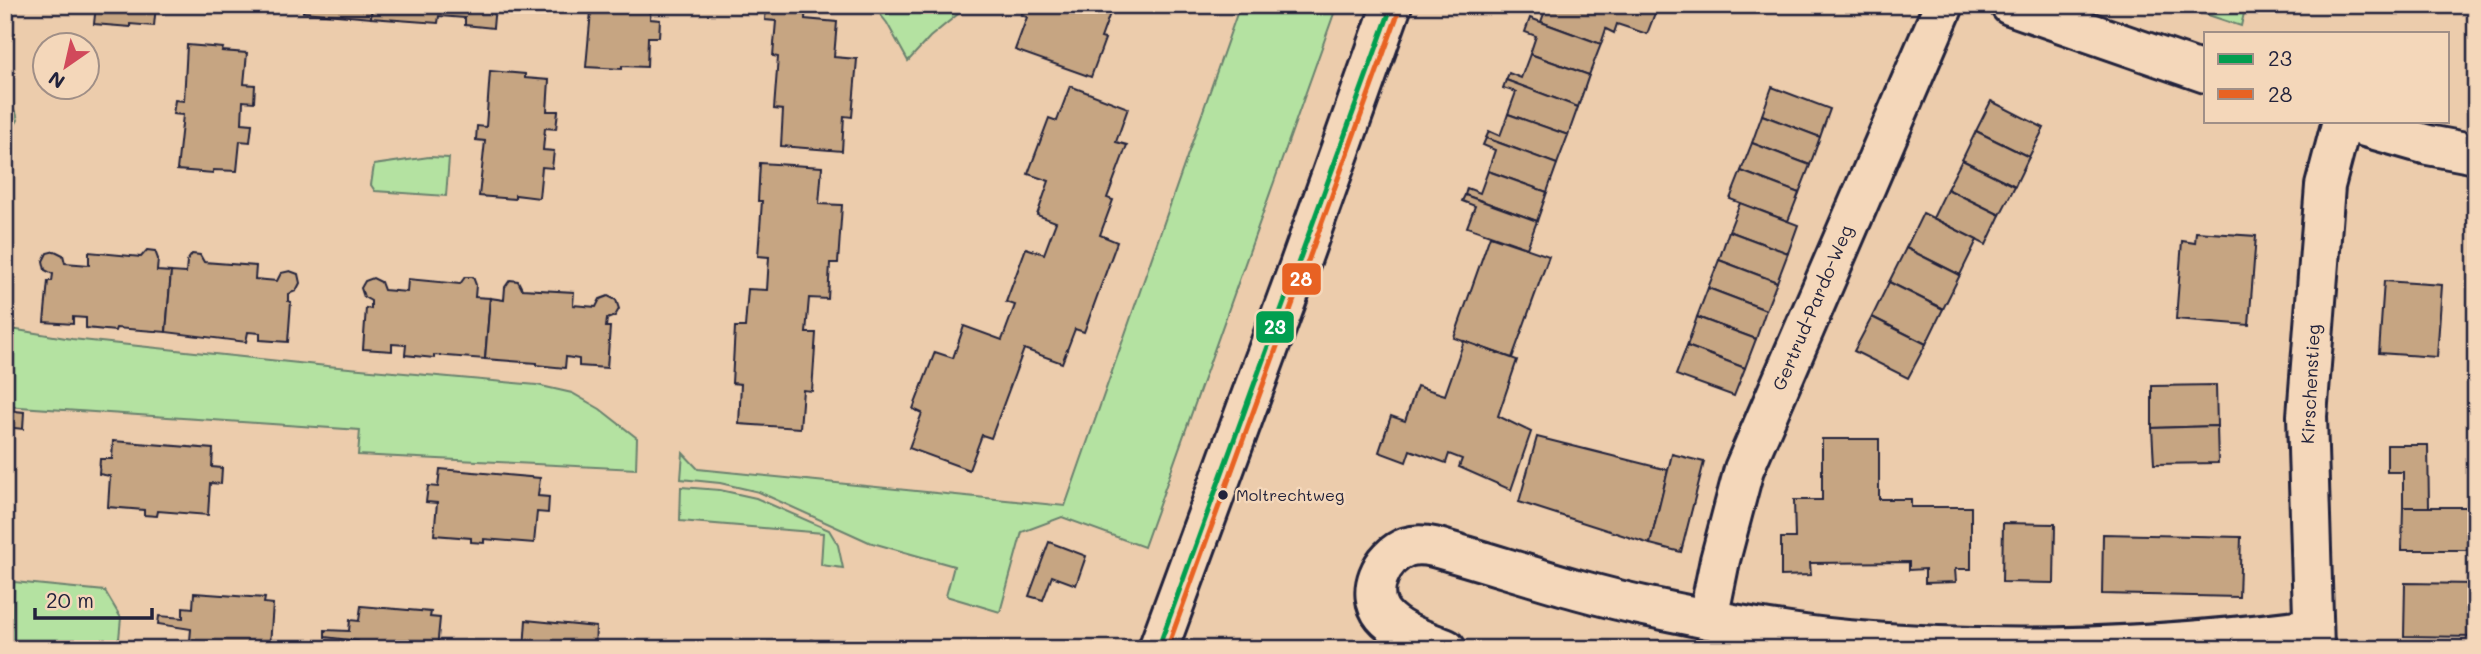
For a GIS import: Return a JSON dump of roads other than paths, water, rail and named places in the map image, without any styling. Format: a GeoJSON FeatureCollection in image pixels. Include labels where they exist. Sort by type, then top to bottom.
{"type":"FeatureCollection","features":[{"type":"Feature","properties":{"kind":"street"},"geometry":{"type":"LineString","coordinates":[[1158,649],[1392,5]]}},
{"type":"Feature","properties":{"kind":"street","name":"Gertrud-Pardo-Weg"},"geometry":{"type":"LineString","coordinates":[[1716,630],[1720,560],[1744,469],[1944,5]]}},
{"type":"Feature","properties":{"kind":"street"},"geometry":{"type":"LineString","coordinates":[[2010,5],[2204,72]]}},
{"type":"Feature","properties":{"kind":"street","name":"Kirschenstieg"},"geometry":{"type":"LineString","coordinates":[[2313,638],[2307,416],[2325,186],[2343,122]]}},
{"type":"Feature","properties":{"kind":"street"},"geometry":{"type":"LineString","coordinates":[[2346,122],[2427,145],[2476,154]]}},
{"type":"Feature","properties":{"kind":"street"},"geometry":{"type":"LineString","coordinates":[[1446,649],[1401,629],[1378,608],[1375,591],[1378,577],[1395,555],[1409,547],[1434,547],[1716,630],[1986,648],[2090,647],[2313,638]]}},
{"type":"Feature","properties":{"kind":"place","name":"Moltrechtweg"},"geometry":{"type":"Point","coordinates":[1223,495]}}]}
